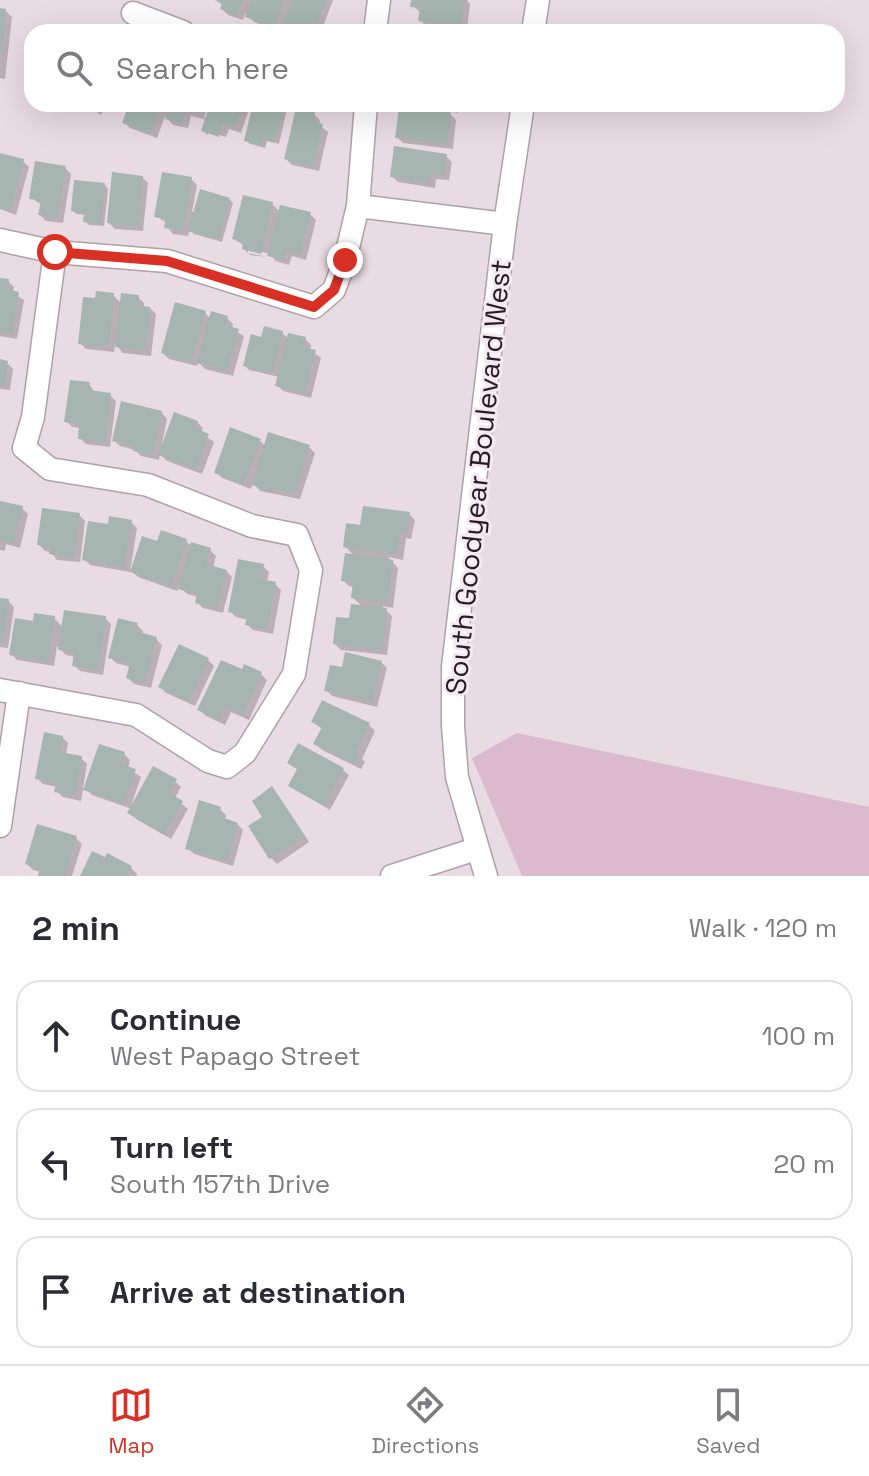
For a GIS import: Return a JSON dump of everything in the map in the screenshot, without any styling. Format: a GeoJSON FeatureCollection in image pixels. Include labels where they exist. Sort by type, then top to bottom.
{"type":"FeatureCollection","features":[{"type":"Feature","properties":{"kind":"street"},"geometry":{"type":"LineString","coordinates":[[376,24],[379,0]]}},
{"type":"Feature","properties":{"kind":"street"},"geometry":{"type":"LineString","coordinates":[[534,24],[538,0]]}},
{"type":"Feature","properties":{"kind":"street"},"geometry":{"type":"LineString","coordinates":[[133,13],[162,24]]}},
{"type":"Feature","properties":{"kind":"street"},"geometry":{"type":"LineString","coordinates":[[0,240],[55,252],[167,261],[314,307],[334,290],[345,260],[358,206],[365,112]]}},
{"type":"Feature","properties":{"kind":"street","name":"South Goodyear Boulevard West"},"geometry":{"type":"LineString","coordinates":[[486,876],[457,777],[453,667],[505,224],[522,112]]}},
{"type":"Feature","properties":{"kind":"street"},"geometry":{"type":"LineString","coordinates":[[358,206],[505,224]]}},
{"type":"Feature","properties":{"kind":"street"},"geometry":{"type":"LineString","coordinates":[[0,826],[10,691],[136,715],[208,761],[227,767],[245,753],[294,674],[311,570],[297,535],[252,526],[148,485],[50,469],[24,448],[33,417],[55,252]]}},
{"type":"Feature","properties":{"kind":"street"},"geometry":{"type":"LineString","coordinates":[[392,876],[476,849]]}},
{"type":"Feature","properties":{"kind":"shaded area"},"geometry":{"type":"Polygon","coordinates":[[[517,733],[869,807],[869,876],[522,876],[472,758],[517,733]]]}},
{"type":"Feature","properties":{"kind":"building"},"geometry":{"type":"Polygon","coordinates":[[[216,0],[243,0],[237,15],[220,9],[222,3],[216,0]]]}},
{"type":"Feature","properties":{"kind":"building"},"geometry":{"type":"Polygon","coordinates":[[[251,0],[284,0],[275,24],[245,17],[251,0]]]}},
{"type":"Feature","properties":{"kind":"building"},"geometry":{"type":"Polygon","coordinates":[[[292,0],[326,0],[317,24],[283,24],[292,0]]]}},
{"type":"Feature","properties":{"kind":"building"},"geometry":{"type":"Polygon","coordinates":[[[411,0],[465,0],[461,24],[418,21],[420,8],[410,7],[411,0]]]}},
{"type":"Feature","properties":{"kind":"building"},"geometry":{"type":"Polygon","coordinates":[[[0,8],[6,9],[2,53],[0,53],[0,8]]]}},
{"type":"Feature","properties":{"kind":"building"},"geometry":{"type":"Polygon","coordinates":[[[126,112],[158,112],[151,133],[122,123],[126,112]]]}},
{"type":"Feature","properties":{"kind":"building"},"geometry":{"type":"Polygon","coordinates":[[[167,112],[185,112],[182,123],[165,119],[167,112]]]}},
{"type":"Feature","properties":{"kind":"building"},"geometry":{"type":"Polygon","coordinates":[[[207,112],[240,112],[235,128],[223,124],[219,137],[201,131],[207,112]]]}},
{"type":"Feature","properties":{"kind":"building"},"geometry":{"type":"Polygon","coordinates":[[[251,112],[283,112],[275,142],[263,139],[262,146],[244,141],[251,112]]]}},
{"type":"Feature","properties":{"kind":"building"},"geometry":{"type":"Polygon","coordinates":[[[295,112],[315,112],[313,121],[323,124],[313,167],[284,159],[295,112]]]}},
{"type":"Feature","properties":{"kind":"building"},"geometry":{"type":"Polygon","coordinates":[[[398,112],[451,112],[447,144],[395,138],[398,112]]]}},
{"type":"Feature","properties":{"kind":"building"},"geometry":{"type":"Polygon","coordinates":[[[394,146],[447,154],[444,175],[431,174],[429,183],[390,177],[394,146]]]}},
{"type":"Feature","properties":{"kind":"building"},"geometry":{"type":"Polygon","coordinates":[[[0,153],[24,159],[11,210],[0,208],[0,153]]]}},
{"type":"Feature","properties":{"kind":"building"},"geometry":{"type":"Polygon","coordinates":[[[35,161],[66,166],[57,218],[38,215],[41,200],[29,199],[35,161]]]}},
{"type":"Feature","properties":{"kind":"building"},"geometry":{"type":"Polygon","coordinates":[[[112,172],[143,176],[138,226],[107,223],[112,172]]]}},
{"type":"Feature","properties":{"kind":"building"},"geometry":{"type":"Polygon","coordinates":[[[162,172],[192,177],[183,231],[164,228],[166,219],[154,217],[162,172]]]}},
{"type":"Feature","properties":{"kind":"building"},"geometry":{"type":"Polygon","coordinates":[[[74,180],[105,183],[101,224],[83,222],[84,213],[71,211],[74,180]]]}},
{"type":"Feature","properties":{"kind":"building"},"geometry":{"type":"Polygon","coordinates":[[[200,189],[230,198],[219,239],[188,231],[200,189]]]}},
{"type":"Feature","properties":{"kind":"building"},"geometry":{"type":"Polygon","coordinates":[[[243,195],[273,202],[261,254],[242,249],[243,242],[232,239],[243,195]]]}},
{"type":"Feature","properties":{"kind":"building"},"geometry":{"type":"Polygon","coordinates":[[[280,205],[311,212],[300,255],[286,251],[284,260],[267,256],[280,205]]]}},
{"type":"Feature","properties":{"kind":"building"},"geometry":{"type":"Polygon","coordinates":[[[0,278],[9,279],[8,289],[19,292],[12,334],[0,332],[0,278]]]}},
{"type":"Feature","properties":{"kind":"building"},"geometry":{"type":"Polygon","coordinates":[[[96,291],[114,293],[109,347],[78,344],[83,297],[95,298],[96,291]]]}},
{"type":"Feature","properties":{"kind":"building"},"geometry":{"type":"Polygon","coordinates":[[[121,293],[139,295],[138,305],[150,307],[146,351],[115,347],[121,293]]]}},
{"type":"Feature","properties":{"kind":"building"},"geometry":{"type":"Polygon","coordinates":[[[175,302],[206,311],[191,362],[161,353],[175,302]]]}},
{"type":"Feature","properties":{"kind":"building"},"geometry":{"type":"Polygon","coordinates":[[[211,311],[228,316],[226,325],[239,329],[227,371],[197,363],[211,311]]]}},
{"type":"Feature","properties":{"kind":"building"},"geometry":{"type":"Polygon","coordinates":[[[264,326],[283,331],[273,374],[243,366],[251,334],[261,337],[264,326]]]}},
{"type":"Feature","properties":{"kind":"building"},"geometry":{"type":"Polygon","coordinates":[[[288,333],[306,337],[304,347],[316,350],[305,393],[275,386],[288,333]]]}},
{"type":"Feature","properties":{"kind":"building"},"geometry":{"type":"Polygon","coordinates":[[[0,359],[8,361],[4,386],[0,385],[0,359]]]}},
{"type":"Feature","properties":{"kind":"building"},"geometry":{"type":"Polygon","coordinates":[[[70,380],[90,382],[89,390],[111,393],[105,442],[78,439],[79,424],[64,422],[70,380]]]}},
{"type":"Feature","properties":{"kind":"building"},"geometry":{"type":"Polygon","coordinates":[[[121,401],[162,411],[153,455],[133,451],[134,446],[112,441],[121,401]]]}},
{"type":"Feature","properties":{"kind":"building"},"geometry":{"type":"Polygon","coordinates":[[[174,412],[198,421],[195,428],[209,434],[196,469],[158,455],[174,412]]]}},
{"type":"Feature","properties":{"kind":"building"},"geometry":{"type":"Polygon","coordinates":[[[230,427],[261,439],[244,484],[214,473],[230,427]]]}},
{"type":"Feature","properties":{"kind":"building"},"geometry":{"type":"Polygon","coordinates":[[[268,432],[310,445],[294,494],[273,488],[272,492],[252,485],[268,432]]]}},
{"type":"Feature","properties":{"kind":"building"},"geometry":{"type":"Polygon","coordinates":[[[0,501],[23,506],[14,543],[0,539],[0,501]]]}},
{"type":"Feature","properties":{"kind":"building"},"geometry":{"type":"Polygon","coordinates":[[[363,506],[410,512],[406,534],[400,533],[397,555],[343,547],[346,523],[360,525],[363,506]]]}},
{"type":"Feature","properties":{"kind":"building"},"geometry":{"type":"Polygon","coordinates":[[[42,508],[80,513],[74,558],[49,554],[50,547],[37,545],[42,508]]]}},
{"type":"Feature","properties":{"kind":"building"},"geometry":{"type":"Polygon","coordinates":[[[109,516],[132,520],[124,567],[82,560],[88,521],[108,524],[109,516]]]}},
{"type":"Feature","properties":{"kind":"building"},"geometry":{"type":"Polygon","coordinates":[[[161,530],[187,539],[171,586],[130,572],[142,536],[157,541],[161,530]]]}},
{"type":"Feature","properties":{"kind":"building"},"geometry":{"type":"Polygon","coordinates":[[[191,542],[211,548],[206,564],[227,570],[217,609],[195,603],[197,594],[178,589],[191,542]]]}},
{"type":"Feature","properties":{"kind":"building"},"geometry":{"type":"Polygon","coordinates":[[[345,553],[393,560],[387,603],[351,598],[353,582],[341,581],[345,553]]]}},
{"type":"Feature","properties":{"kind":"building"},"geometry":{"type":"Polygon","coordinates":[[[238,559],[264,564],[261,579],[276,582],[267,629],[245,625],[247,616],[228,612],[238,559]]]}},
{"type":"Feature","properties":{"kind":"building"},"geometry":{"type":"Polygon","coordinates":[[[0,598],[9,599],[3,643],[0,643],[0,598]]]}},
{"type":"Feature","properties":{"kind":"building"},"geometry":{"type":"Polygon","coordinates":[[[351,604],[387,608],[382,650],[333,644],[336,617],[349,618],[351,604]]]}},
{"type":"Feature","properties":{"kind":"building"},"geometry":{"type":"Polygon","coordinates":[[[64,610],[106,616],[98,670],[72,666],[74,652],[58,650],[64,610]]]}},
{"type":"Feature","properties":{"kind":"building"},"geometry":{"type":"Polygon","coordinates":[[[34,613],[55,616],[48,661],[9,655],[15,618],[33,621],[34,613]]]}},
{"type":"Feature","properties":{"kind":"building"},"geometry":{"type":"Polygon","coordinates":[[[118,618],[138,623],[136,631],[157,637],[145,683],[126,678],[130,663],[108,658],[118,618]]]}},
{"type":"Feature","properties":{"kind":"building"},"geometry":{"type":"Polygon","coordinates":[[[179,644],[209,658],[188,702],[158,687],[179,644]]]}},
{"type":"Feature","properties":{"kind":"building"},"geometry":{"type":"Polygon","coordinates":[[[345,652],[382,661],[372,702],[324,691],[330,665],[342,667],[345,652]]]}},
{"type":"Feature","properties":{"kind":"building"},"geometry":{"type":"Polygon","coordinates":[[[221,660],[242,669],[244,664],[262,672],[243,715],[224,707],[219,720],[197,710],[221,660]]]}},
{"type":"Feature","properties":{"kind":"building"},"geometry":{"type":"Polygon","coordinates":[[[322,700],[370,723],[356,752],[360,754],[355,764],[313,744],[322,727],[311,722],[322,700]]]}},
{"type":"Feature","properties":{"kind":"building"},"geometry":{"type":"Polygon","coordinates":[[[44,732],[63,736],[60,752],[82,756],[75,796],[54,792],[56,783],[35,779],[44,732]]]}},
{"type":"Feature","properties":{"kind":"building"},"geometry":{"type":"Polygon","coordinates":[[[298,743],[344,768],[324,806],[288,786],[297,769],[287,763],[298,743]]]}},
{"type":"Feature","properties":{"kind":"building"},"geometry":{"type":"Polygon","coordinates":[[[99,744],[125,752],[121,764],[136,769],[124,804],[83,790],[99,744]]]}},
{"type":"Feature","properties":{"kind":"building"},"geometry":{"type":"Polygon","coordinates":[[[153,766],[177,779],[169,793],[183,801],[164,834],[127,813],[153,766]]]}},
{"type":"Feature","properties":{"kind":"building"},"geometry":{"type":"Polygon","coordinates":[[[272,786],[305,836],[269,859],[248,826],[262,817],[252,801],[272,786]]]}},
{"type":"Feature","properties":{"kind":"building"},"geometry":{"type":"Polygon","coordinates":[[[199,800],[221,807],[219,816],[238,823],[227,861],[185,849],[199,800]]]}},
{"type":"Feature","properties":{"kind":"building"},"geometry":{"type":"Polygon","coordinates":[[[37,824],[77,836],[65,876],[38,876],[40,868],[25,864],[37,824]]]}},
{"type":"Feature","properties":{"kind":"building"},"geometry":{"type":"Polygon","coordinates":[[[92,851],[105,857],[107,853],[132,866],[127,876],[80,876],[92,851]]]}},
{"type":"Feature","properties":{"kind":"route"},"geometry":{"type":"LineString","coordinates":[[55,252],[167,261],[314,307],[334,290],[345,260]]}}]}
